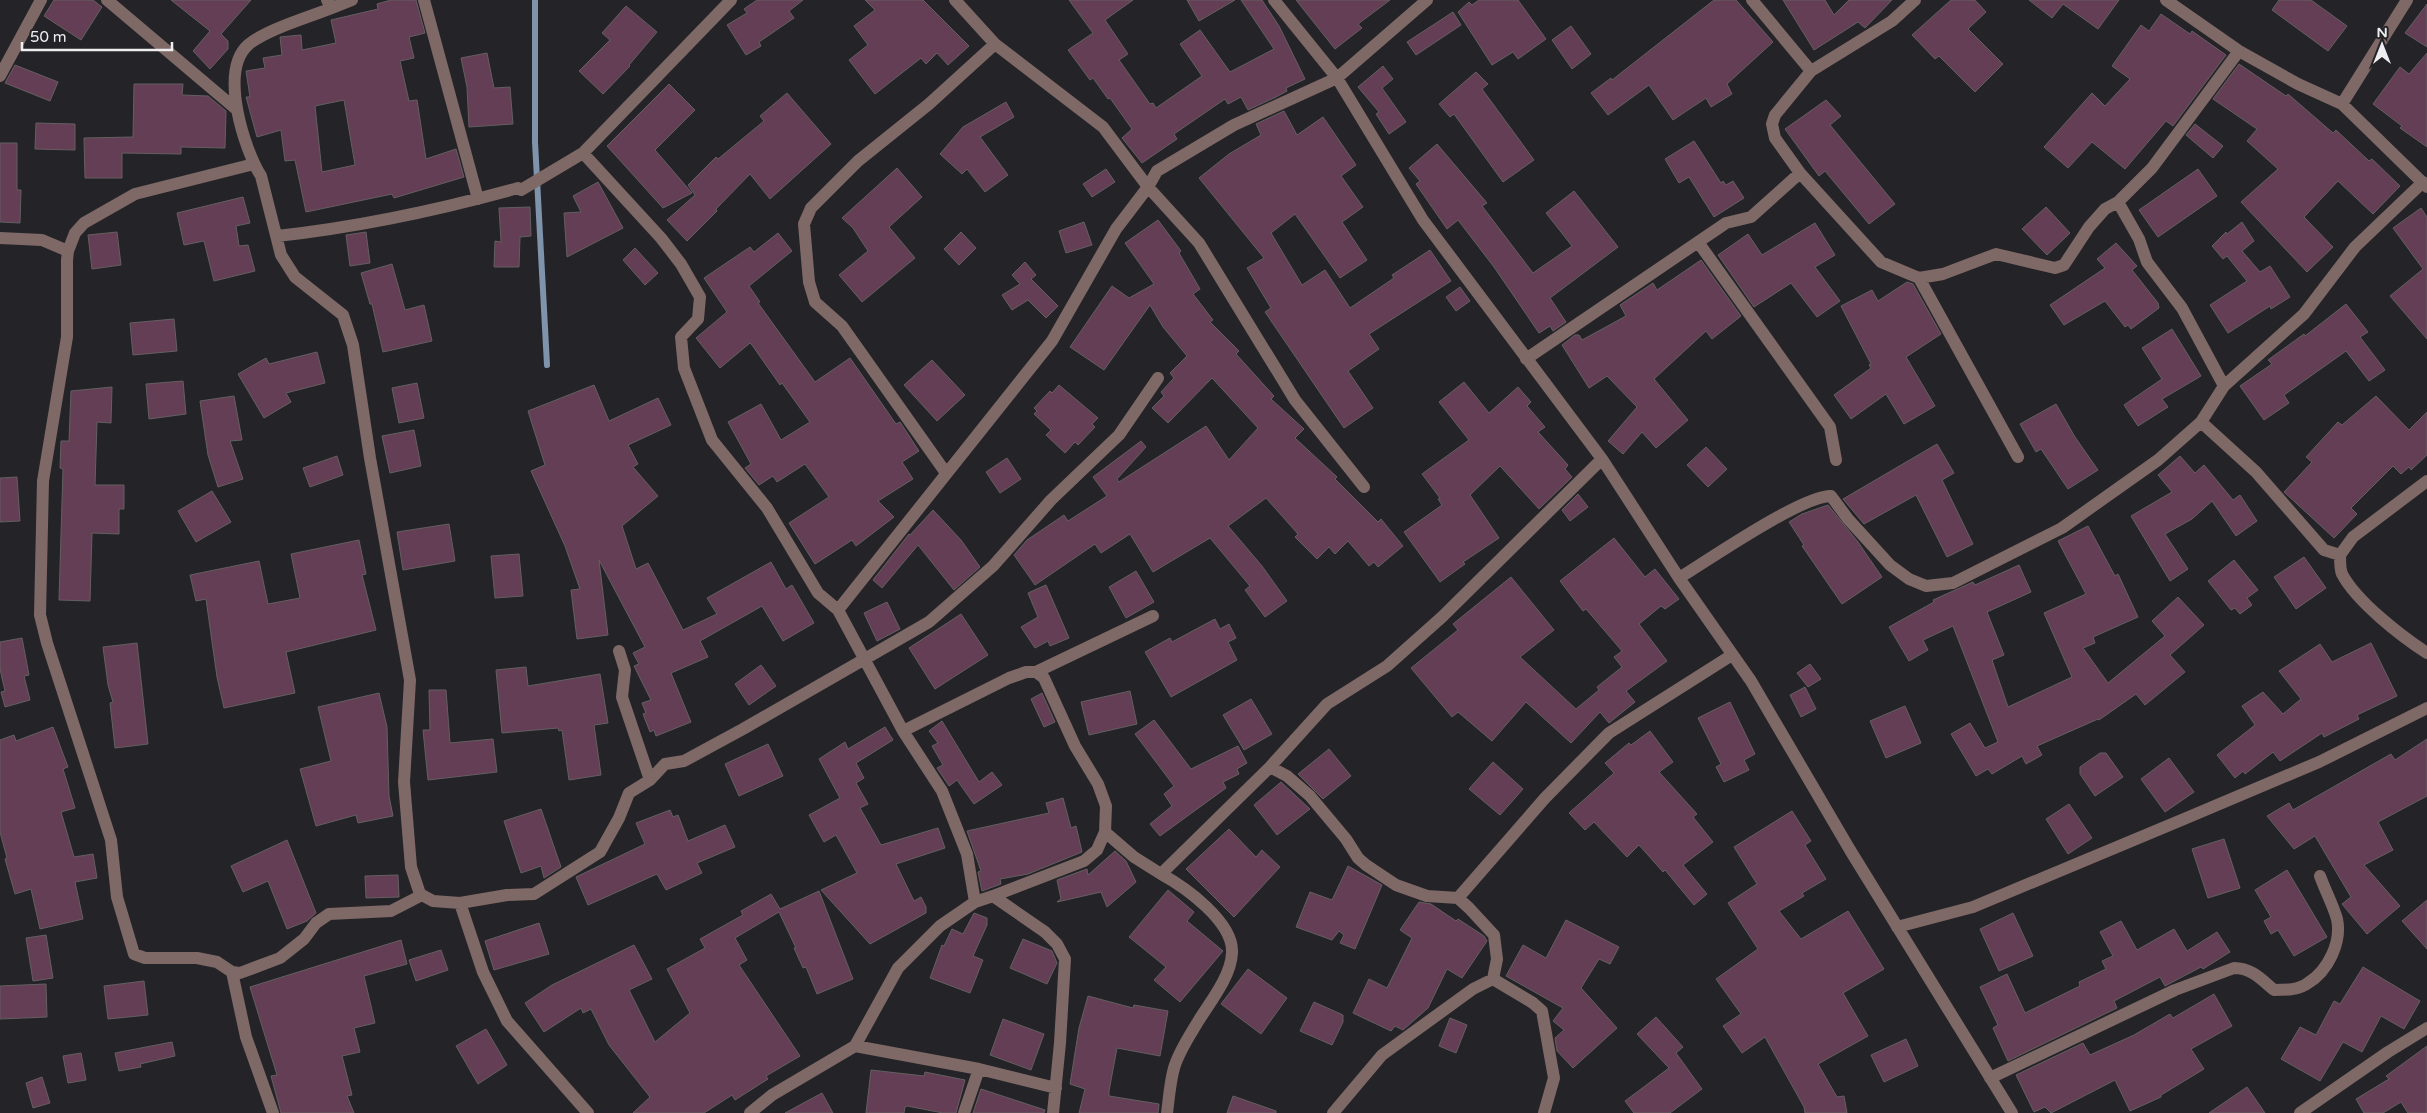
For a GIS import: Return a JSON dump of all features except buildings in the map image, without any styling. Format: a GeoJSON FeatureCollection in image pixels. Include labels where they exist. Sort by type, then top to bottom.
{"type":"FeatureCollection","features":[{"type":"Feature","properties":{"kind":"street"},"geometry":{"type":"LineString","coordinates":[[0,76],[41,0]]}},
{"type":"Feature","properties":{"kind":"street"},"geometry":{"type":"LineString","coordinates":[[107,0],[236,109]]}},
{"type":"Feature","properties":{"kind":"street"},"geometry":{"type":"LineString","coordinates":[[352,0],[330,4],[259,37],[246,46],[236,65],[236,109],[254,164],[261,176],[281,255],[295,277],[343,316],[353,345],[370,458],[410,680],[404,782],[411,867],[416,885],[422,896],[433,901],[460,903],[507,895],[534,894],[600,852],[619,818],[629,793],[650,780],[665,764],[684,761],[929,622],[993,566],[1051,500],[1119,435],[1158,378]]}},
{"type":"Feature","properties":{"kind":"street"},"geometry":{"type":"LineString","coordinates":[[424,0],[478,199]]}},
{"type":"Feature","properties":{"kind":"street"},"geometry":{"type":"LineString","coordinates":[[277,236],[336,228],[478,199],[518,188],[521,190],[584,153],[731,0]]}},
{"type":"Feature","properties":{"kind":"street"},"geometry":{"type":"LineString","coordinates":[[955,0],[995,44],[1103,127],[1148,187],[1199,243],[1295,400],[1364,487]]}},
{"type":"Feature","properties":{"kind":"street"},"geometry":{"type":"LineString","coordinates":[[1274,0],[1337,78],[1423,220],[1602,460],[1679,578],[1751,682],[1897,927],[2012,1113]]}},
{"type":"Feature","properties":{"kind":"street"},"geometry":{"type":"LineString","coordinates":[[838,610],[1052,341],[1116,229],[1148,187],[1157,171],[1234,125],[1337,78],[1427,0]]}},
{"type":"Feature","properties":{"kind":"street"},"geometry":{"type":"LineString","coordinates":[[1752,0],[1811,70]]}},
{"type":"Feature","properties":{"kind":"street"},"geometry":{"type":"LineString","coordinates":[[1915,0],[1892,21],[1811,70],[1776,115],[1772,124],[1774,138],[1800,173],[1881,262],[1919,278],[1943,274],[1996,254],[2055,268],[2064,265],[2089,227],[2106,209],[2118,202],[2152,168],[2239,51]]}},
{"type":"Feature","properties":{"kind":"street"},"geometry":{"type":"LineString","coordinates":[[1679,578],[1793,510],[1822,496],[1832,496],[1848,518],[1897,570],[1909,579],[1926,586],[1953,582],[2062,528],[2158,460],[2201,422],[2224,386],[2304,314],[2355,247],[2425,184],[2342,104],[2298,84],[2239,51],[2166,0]]}},
{"type":"Feature","properties":{"kind":"street"},"geometry":{"type":"LineString","coordinates":[[2342,104],[2407,0]]}},
{"type":"Feature","properties":{"kind":"street"},"geometry":{"type":"LineString","coordinates":[[946,473],[842,326],[815,302],[809,282],[804,224],[811,208],[858,162],[929,104],[995,44]]}},
{"type":"Feature","properties":{"kind":"street"},"geometry":{"type":"LineString","coordinates":[[584,153],[661,238],[681,264],[700,296],[698,319],[681,337],[684,368],[712,440],[767,508],[818,592],[838,610],[903,731],[942,791],[967,854],[975,902]]}},
{"type":"Feature","properties":{"kind":"street"},"geometry":{"type":"LineString","coordinates":[[254,164],[135,194],[84,223],[74,233],[68,251],[67,337],[43,481],[40,615],[47,643],[111,840],[117,897],[134,954],[145,958],[197,958],[217,962],[232,972],[240,973],[280,958],[304,939],[316,923],[329,914],[391,911],[422,896]]}},
{"type":"Feature","properties":{"kind":"street"},"geometry":{"type":"LineString","coordinates":[[1526,359],[1726,223],[1751,217],[1800,173]]}},
{"type":"Feature","properties":{"kind":"street"},"geometry":{"type":"LineString","coordinates":[[2118,202],[2139,240],[2147,262],[2182,308],[2224,386]]}},
{"type":"Feature","properties":{"kind":"street"},"geometry":{"type":"LineString","coordinates":[[0,238],[42,240],[68,251]]}},
{"type":"Feature","properties":{"kind":"street"},"geometry":{"type":"LineString","coordinates":[[1698,242],[1830,427],[1836,460]]}},
{"type":"Feature","properties":{"kind":"street"},"geometry":{"type":"LineString","coordinates":[[1919,278],[2018,457]]}},
{"type":"Feature","properties":{"kind":"street"},"geometry":{"type":"LineString","coordinates":[[2201,422],[2256,472],[2324,550],[2340,555]]}},
{"type":"Feature","properties":{"kind":"street"},"geometry":{"type":"LineString","coordinates":[[1161,874],[1270,767],[1327,704],[1386,666],[1435,623],[1602,460]]}},
{"type":"Feature","properties":{"kind":"street"},"geometry":{"type":"LineString","coordinates":[[2427,481],[2353,537],[2340,555],[2341,572],[2354,590],[2400,635],[2427,653]]}},
{"type":"Feature","properties":{"kind":"street"},"geometry":{"type":"LineString","coordinates":[[903,731],[1009,678],[1026,672],[1036,672],[1153,616]]}},
{"type":"Feature","properties":{"kind":"street"},"geometry":{"type":"LineString","coordinates":[[618,651],[624,670],[622,697],[650,780]]}},
{"type":"Feature","properties":{"kind":"street"},"geometry":{"type":"LineString","coordinates":[[1458,898],[1545,798],[1608,733],[1732,655]]}},
{"type":"Feature","properties":{"kind":"street"},"geometry":{"type":"LineString","coordinates":[[750,1113],[772,1095],[855,1046],[898,968],[940,926],[975,902],[1084,861],[1097,850],[1105,832],[1106,806],[1098,784],[1075,746],[1044,678],[1036,672]]}},
{"type":"Feature","properties":{"kind":"street"},"geometry":{"type":"LineString","coordinates":[[1897,927],[1973,907],[2319,762],[2427,708]]}},
{"type":"Feature","properties":{"kind":"street"},"geometry":{"type":"LineString","coordinates":[[1270,767],[1288,776],[1310,796],[1346,839],[1358,858],[1366,865],[1396,885],[1427,896],[1458,898],[1494,935],[1496,958],[1492,979]]}},
{"type":"Feature","properties":{"kind":"street"},"geometry":{"type":"LineString","coordinates":[[1105,832],[1134,857],[1178,884],[1224,925],[1230,940],[1232,953],[1224,978],[1185,1043],[1174,1068],[1167,1113]]}},
{"type":"Feature","properties":{"kind":"street"},"geometry":{"type":"LineString","coordinates":[[1990,1078],[2175,990],[2234,968],[2243,968],[2253,972],[2274,990],[2290,990],[2309,983],[2333,957],[2336,942],[2337,921],[2320,876]]}},
{"type":"Feature","properties":{"kind":"street"},"geometry":{"type":"LineString","coordinates":[[993,896],[1045,932],[1057,944],[1065,959],[1053,1113]]}},
{"type":"Feature","properties":{"kind":"street"},"geometry":{"type":"LineString","coordinates":[[460,903],[483,972],[507,1021],[588,1113]]}},
{"type":"Feature","properties":{"kind":"street"},"geometry":{"type":"LineString","coordinates":[[232,972],[246,1037],[273,1113]]}},
{"type":"Feature","properties":{"kind":"street"},"geometry":{"type":"LineString","coordinates":[[1333,1113],[1382,1055],[1473,989],[1492,979]]}},
{"type":"Feature","properties":{"kind":"street"},"geometry":{"type":"LineString","coordinates":[[1492,979],[1533,1003],[1542,1011],[1554,1078],[1544,1113]]}},
{"type":"Feature","properties":{"kind":"street"},"geometry":{"type":"LineString","coordinates":[[2300,1113],[2388,1052],[2427,1028]]}},
{"type":"Feature","properties":{"kind":"street"},"geometry":{"type":"LineString","coordinates":[[855,1046],[979,1069],[1056,1088]]}},
{"type":"Feature","properties":{"kind":"street"},"geometry":{"type":"LineString","coordinates":[[964,1113],[979,1069]]}},
{"type":"Feature","properties":{"kind":"waterway"},"geometry":{"type":"LineString","coordinates":[[535,0],[535,142],[547,365]]}}]}
